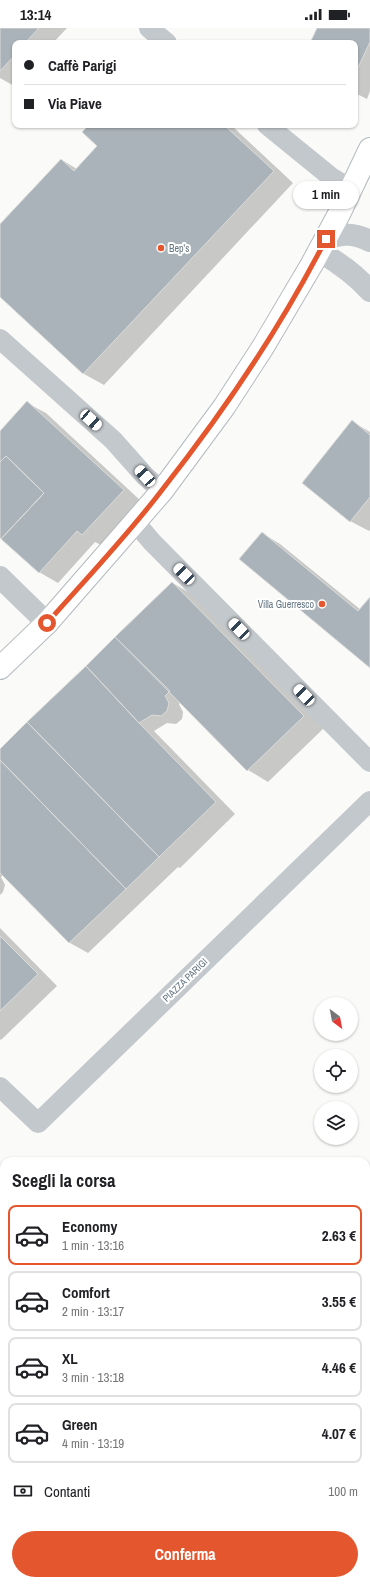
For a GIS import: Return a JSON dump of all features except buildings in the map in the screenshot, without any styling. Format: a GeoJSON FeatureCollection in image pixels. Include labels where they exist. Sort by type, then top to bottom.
{"type":"FeatureCollection","features":[{"type":"Feature","properties":{"kind":"main road"},"geometry":{"type":"LineString","coordinates":[[0,668],[47,623],[162,491],[224,407],[254,360],[322,245],[370,149]]}},
{"type":"Feature","properties":{"kind":"street"},"geometry":{"type":"LineString","coordinates":[[370,241],[359,236],[346,234],[322,245],[370,291]]}},
{"type":"Feature","properties":{"kind":"street"},"geometry":{"type":"LineString","coordinates":[[3,586],[47,623]]}},
{"type":"Feature","properties":{"kind":"lane"},"geometry":{"type":"LineString","coordinates":[[149,28],[163,40]]}},
{"type":"Feature","properties":{"kind":"lane"},"geometry":{"type":"LineString","coordinates":[[271,128],[331,177],[351,189]]}},
{"type":"Feature","properties":{"kind":"lane"},"geometry":{"type":"LineString","coordinates":[[0,340],[113,440],[145,476],[162,491]]}},
{"type":"Feature","properties":{"kind":"lane"},"geometry":{"type":"LineString","coordinates":[[135,522],[152,542],[370,762]]}},
{"type":"Feature","properties":{"kind":"lane","name":"PIAZZA PARIGI"},"geometry":{"type":"LineString","coordinates":[[0,1087],[38,1123],[370,801]]}},
{"type":"Feature","properties":{"kind":"place","name":"Bep's"},"geometry":{"type":"Point","coordinates":[161,248]}},
{"type":"Feature","properties":{"kind":"place","name":"Villa Guerresco"},"geometry":{"type":"Point","coordinates":[322,604]}},
{"type":"Feature","properties":{"kind":"route"},"geometry":{"type":"LineString","coordinates":[[47,623],[162,491],[224,407],[263,347],[326,239]]}}]}
